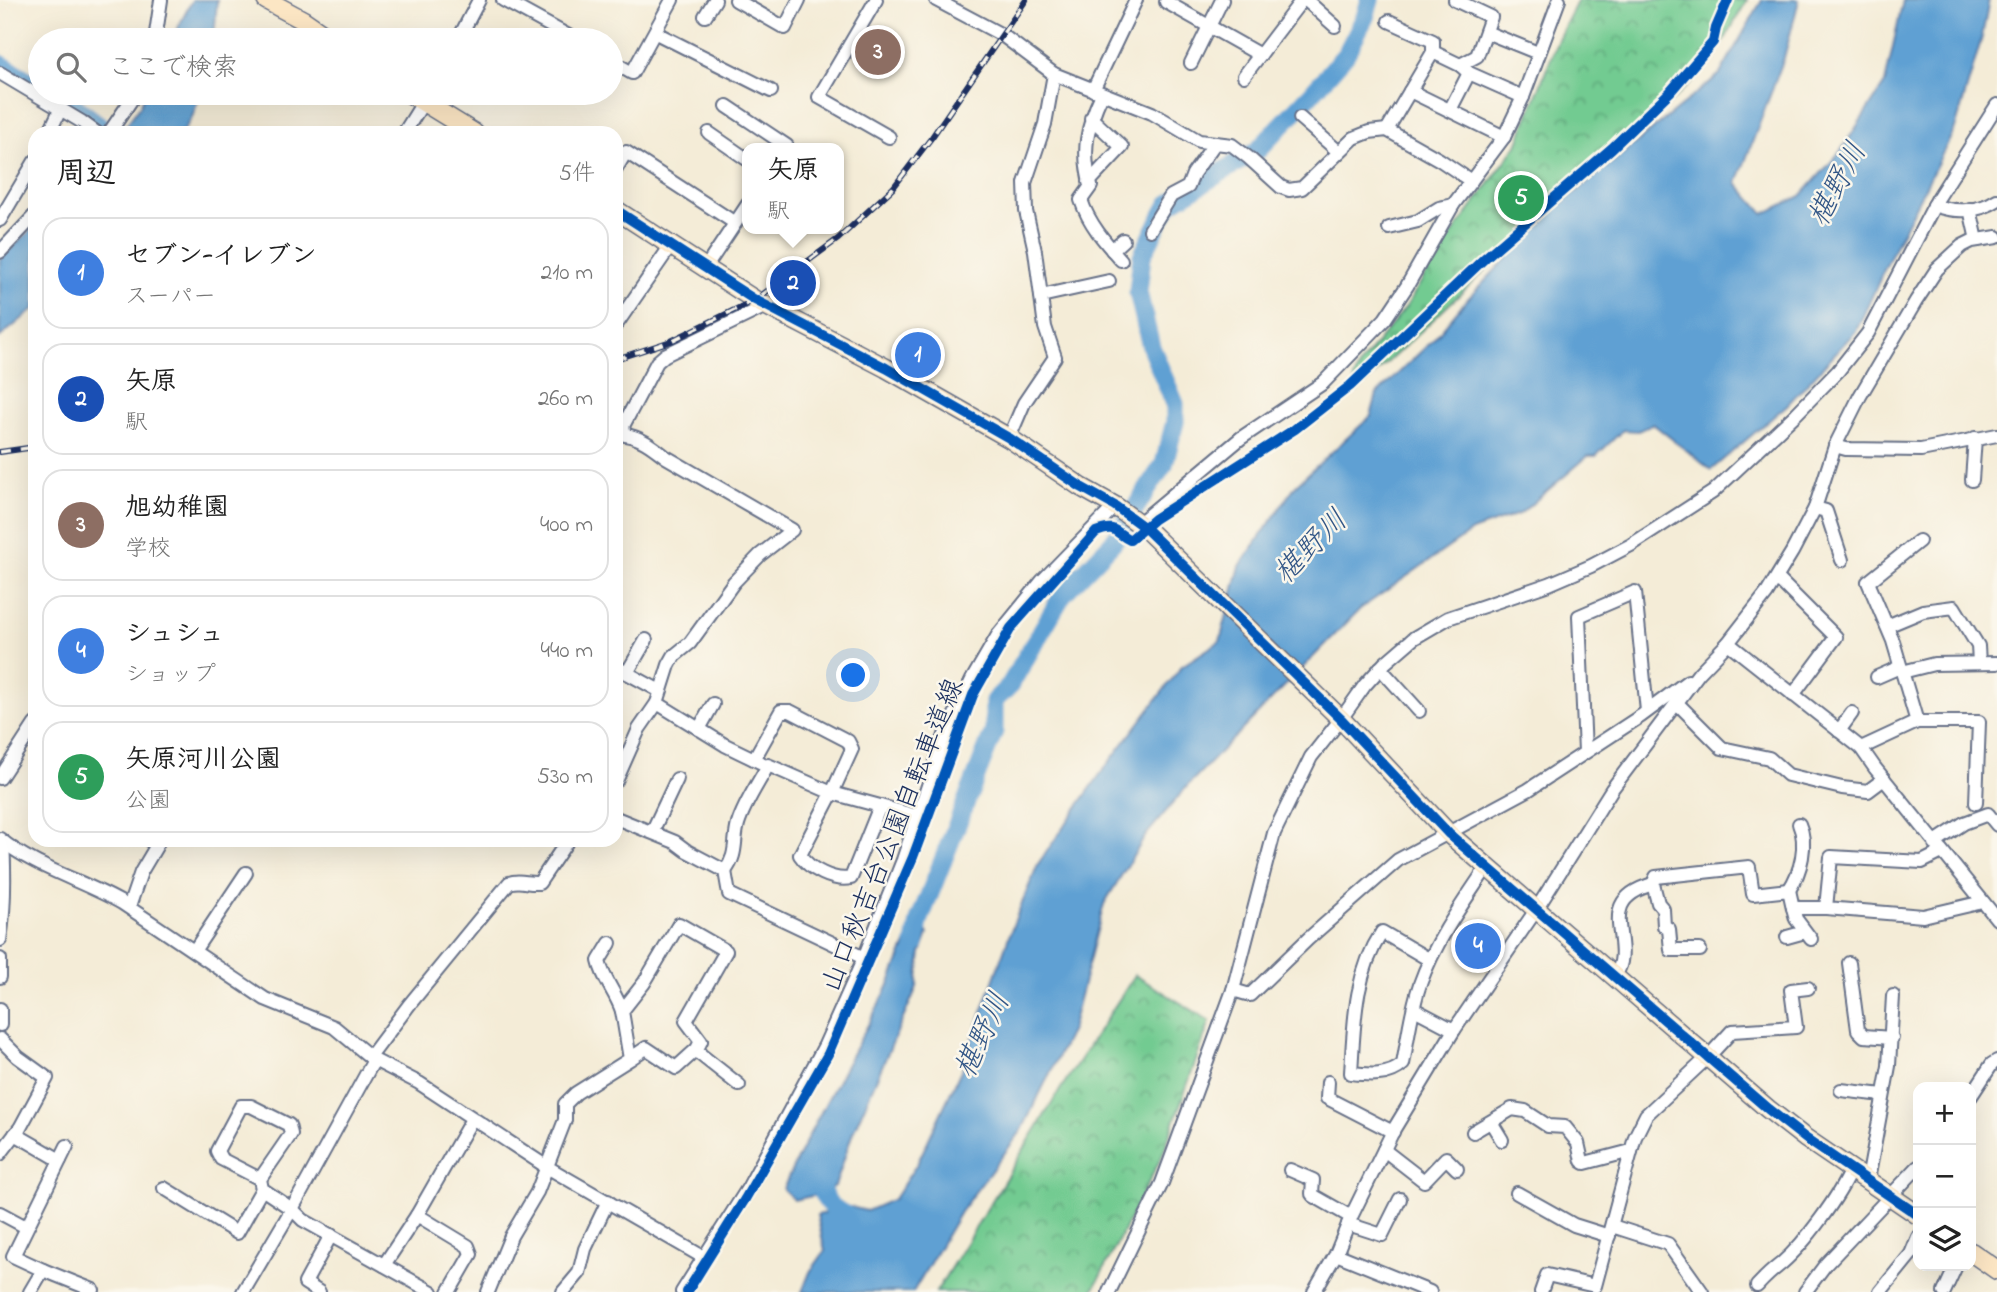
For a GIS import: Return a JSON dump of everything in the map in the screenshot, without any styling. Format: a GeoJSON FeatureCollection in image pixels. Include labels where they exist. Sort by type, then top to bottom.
{"type":"FeatureCollection","features":[{"type":"Feature","properties":{"kind":"street"},"geometry":{"type":"LineString","coordinates":[[157,28],[161,0]]}},
{"type":"Feature","properties":{"kind":"street"},"geometry":{"type":"LineString","coordinates":[[266,0],[315,28]]}},
{"type":"Feature","properties":{"kind":"street"},"geometry":{"type":"LineString","coordinates":[[465,28],[480,0]]}},
{"type":"Feature","properties":{"kind":"street"},"geometry":{"type":"LineString","coordinates":[[503,0],[554,28]]}},
{"type":"Feature","properties":{"kind":"street"},"geometry":{"type":"LineString","coordinates":[[705,16],[715,0]]}},
{"type":"Feature","properties":{"kind":"street"},"geometry":{"type":"LineString","coordinates":[[736,0],[785,27],[799,0]]}},
{"type":"Feature","properties":{"kind":"street"},"geometry":{"type":"LineString","coordinates":[[876,0],[819,97],[889,137]]}},
{"type":"Feature","properties":{"kind":"street"},"geometry":{"type":"LineString","coordinates":[[936,0],[1002,35],[1054,74],[1152,113],[1199,141],[1232,145],[1281,187],[1289,190],[1302,188],[1354,138],[1368,132],[1387,130],[1471,181]]}},
{"type":"Feature","properties":{"kind":"street"},"geometry":{"type":"LineString","coordinates":[[1121,260],[1086,215],[1081,200],[1091,186],[1085,165],[1087,132],[1097,92],[1136,0]]}},
{"type":"Feature","properties":{"kind":"street"},"geometry":{"type":"LineString","coordinates":[[1168,0],[1166,2],[1260,55]]}},
{"type":"Feature","properties":{"kind":"street"},"geometry":{"type":"LineString","coordinates":[[1191,63],[1222,0]]}},
{"type":"Feature","properties":{"kind":"street"},"geometry":{"type":"LineString","coordinates":[[1450,110],[1465,69],[1477,56],[1491,17],[1455,0]]}},
{"type":"Feature","properties":{"kind":"street"},"geometry":{"type":"LineString","coordinates":[[1141,526],[1241,438],[1323,383],[1385,319],[1453,205],[1503,137],[1523,97],[1559,0]]}},
{"type":"Feature","properties":{"kind":"street"},"geometry":{"type":"LineString","coordinates":[[1244,76],[1307,1],[1335,26]]}},
{"type":"Feature","properties":{"kind":"street"},"geometry":{"type":"LineString","coordinates":[[623,68],[632,73],[656,33],[668,2]]}},
{"type":"Feature","properties":{"kind":"street"},"geometry":{"type":"LineString","coordinates":[[1387,130],[1433,52],[1433,41],[1389,21]]}},
{"type":"Feature","properties":{"kind":"street"},"geometry":{"type":"LineString","coordinates":[[1486,32],[1538,53]]}},
{"type":"Feature","properties":{"kind":"street"},"geometry":{"type":"LineString","coordinates":[[656,33],[772,91]]}},
{"type":"Feature","properties":{"kind":"street"},"geometry":{"type":"LineString","coordinates":[[1433,52],[1523,97]]}},
{"type":"Feature","properties":{"kind":"street"},"geometry":{"type":"LineString","coordinates":[[0,73],[28,89]]}},
{"type":"Feature","properties":{"kind":"street"},"geometry":{"type":"LineString","coordinates":[[1009,438],[1024,403],[1055,357],[1045,327],[1035,251],[1026,211],[1025,183],[1045,124],[1054,74]]}},
{"type":"Feature","properties":{"kind":"street"},"geometry":{"type":"LineString","coordinates":[[1410,91],[1503,137]]}},
{"type":"Feature","properties":{"kind":"street"},"geometry":{"type":"LineString","coordinates":[[56,105],[87,126]]}},
{"type":"Feature","properties":{"kind":"street"},"geometry":{"type":"LineString","coordinates":[[115,126],[128,105]]}},
{"type":"Feature","properties":{"kind":"street"},"geometry":{"type":"LineString","coordinates":[[407,126],[417,105]]}},
{"type":"Feature","properties":{"kind":"street"},"geometry":{"type":"LineString","coordinates":[[434,105],[464,126]]}},
{"type":"Feature","properties":{"kind":"street"},"geometry":{"type":"LineString","coordinates":[[1109,1292],[1162,1182],[1233,990],[1274,834],[1311,757],[1338,717],[1380,668],[1413,638],[1448,618],[1549,584],[1591,566],[1674,519],[1713,492],[1838,371],[1868,333],[1934,205],[1997,105]]}},
{"type":"Feature","properties":{"kind":"street"},"geometry":{"type":"LineString","coordinates":[[727,106],[782,143]]}},
{"type":"Feature","properties":{"kind":"street"},"geometry":{"type":"LineString","coordinates":[[52,126],[61,108]]}},
{"type":"Feature","properties":{"kind":"street"},"geometry":{"type":"LineString","coordinates":[[1089,182],[1122,147],[1091,118]]}},
{"type":"Feature","properties":{"kind":"street"},"geometry":{"type":"LineString","coordinates":[[1300,118],[1339,152]]}},
{"type":"Feature","properties":{"kind":"street"},"geometry":{"type":"LineString","coordinates":[[709,132],[742,156]]}},
{"type":"Feature","properties":{"kind":"street"},"geometry":{"type":"LineString","coordinates":[[1150,230],[1171,196],[1188,187],[1193,174],[1215,143]]}},
{"type":"Feature","properties":{"kind":"street"},"geometry":{"type":"LineString","coordinates":[[623,157],[626,152],[735,223]]}},
{"type":"Feature","properties":{"kind":"street"},"geometry":{"type":"LineString","coordinates":[[18,233],[0,220],[28,173]]}},
{"type":"Feature","properties":{"kind":"street"},"geometry":{"type":"LineString","coordinates":[[1934,205],[1947,210],[1970,209],[1987,206],[1997,200]]}},
{"type":"Feature","properties":{"kind":"street"},"geometry":{"type":"LineString","coordinates":[[1389,228],[1418,221],[1439,208],[1453,205]]}},
{"type":"Feature","properties":{"kind":"street"},"geometry":{"type":"LineString","coordinates":[[1970,209],[1977,240]]}},
{"type":"Feature","properties":{"kind":"street"},"geometry":{"type":"LineString","coordinates":[[706,267],[742,212]]}},
{"type":"Feature","properties":{"kind":"street"},"geometry":{"type":"LineString","coordinates":[[623,214],[766,306],[886,368],[1009,438],[1081,487],[1115,506],[1141,526],[1338,717],[1448,834],[1777,1116],[1913,1211]]}},
{"type":"Feature","properties":{"kind":"street"},"geometry":{"type":"LineString","coordinates":[[0,252],[28,222]]}},
{"type":"Feature","properties":{"kind":"street"},"geometry":{"type":"LineString","coordinates":[[1314,1292],[1336,1254],[1393,1132],[1454,1030],[1536,910],[1597,811],[1699,673],[1728,643],[1777,578],[1815,508],[1835,446],[1860,396],[1916,300],[1948,258],[1962,246],[1997,237]]}},
{"type":"Feature","properties":{"kind":"street"},"geometry":{"type":"LineString","coordinates":[[1112,250],[1123,240]]}},
{"type":"Feature","properties":{"kind":"street"},"geometry":{"type":"LineString","coordinates":[[623,316],[672,244]]}},
{"type":"Feature","properties":{"kind":"street"},"geometry":{"type":"LineString","coordinates":[[1041,296],[1109,281]]}},
{"type":"Feature","properties":{"kind":"street"},"geometry":{"type":"LineString","coordinates":[[625,435],[623,426],[657,362],[671,351],[766,306]]}},
{"type":"Feature","properties":{"kind":"street"},"geometry":{"type":"LineString","coordinates":[[623,765],[639,729],[659,697],[674,656],[690,643],[743,573],[760,555],[792,530],[666,457],[649,444],[634,436],[625,435]]}},
{"type":"Feature","properties":{"kind":"street"},"geometry":{"type":"LineString","coordinates":[[1835,446],[1846,449],[1921,450],[1997,435]]}},
{"type":"Feature","properties":{"kind":"street"},"geometry":{"type":"LineString","coordinates":[[1972,480],[1975,438]]}},
{"type":"Feature","properties":{"kind":"street"},"geometry":{"type":"LineString","coordinates":[[682,1292],[748,1188],[813,1070],[864,958],[904,860],[945,735],[973,678],[998,635],[1042,581],[1115,506]]}},
{"type":"Feature","properties":{"kind":"street"},"geometry":{"type":"LineString","coordinates":[[1815,508],[1826,511],[1842,560]]}},
{"type":"Feature","properties":{"kind":"street"},"geometry":{"type":"LineString","coordinates":[[1917,722],[1887,626],[1868,582],[1919,541]]}},
{"type":"Feature","properties":{"kind":"street"},"geometry":{"type":"LineString","coordinates":[[1777,578],[1836,637],[1793,695]]}},
{"type":"Feature","properties":{"kind":"street"},"geometry":{"type":"LineString","coordinates":[[1585,752],[1579,616],[1635,592],[1647,711]]}},
{"type":"Feature","properties":{"kind":"street"},"geometry":{"type":"LineString","coordinates":[[1887,626],[1923,611],[1954,607],[1978,646],[1979,663]]}},
{"type":"Feature","properties":{"kind":"street"},"geometry":{"type":"LineString","coordinates":[[623,668],[646,640]]}},
{"type":"Feature","properties":{"kind":"street"},"geometry":{"type":"LineString","coordinates":[[1728,643],[1861,748],[1997,919]]}},
{"type":"Feature","properties":{"kind":"street"},"geometry":{"type":"LineString","coordinates":[[1877,677],[1901,669],[1934,664],[1997,663]]}},
{"type":"Feature","properties":{"kind":"street"},"geometry":{"type":"LineString","coordinates":[[1380,668],[1419,711]]}},
{"type":"Feature","properties":{"kind":"street"},"geometry":{"type":"LineString","coordinates":[[623,671],[699,729],[725,745],[832,793],[917,816]]}},
{"type":"Feature","properties":{"kind":"street"},"geometry":{"type":"LineString","coordinates":[[1233,990],[1250,995],[1308,939],[1398,860],[1528,790],[1699,673]]}},
{"type":"Feature","properties":{"kind":"street"},"geometry":{"type":"LineString","coordinates":[[1677,703],[1722,748],[1772,759],[1788,775],[1842,788],[1868,791],[1884,779]]}},
{"type":"Feature","properties":{"kind":"street"},"geometry":{"type":"LineString","coordinates":[[699,729],[713,704]]}},
{"type":"Feature","properties":{"kind":"street"},"geometry":{"type":"LineString","coordinates":[[754,759],[780,711],[790,711],[848,741],[852,749],[800,855],[806,864],[842,880],[851,878],[880,806]]}},
{"type":"Feature","properties":{"kind":"street"},"geometry":{"type":"LineString","coordinates":[[1839,731],[1853,713]]}},
{"type":"Feature","properties":{"kind":"street"},"geometry":{"type":"LineString","coordinates":[[1861,748],[1917,722],[1984,722],[1976,803]]}},
{"type":"Feature","properties":{"kind":"street"},"geometry":{"type":"LineString","coordinates":[[0,778],[28,735]]}},
{"type":"Feature","properties":{"kind":"street"},"geometry":{"type":"LineString","coordinates":[[768,765],[738,825],[737,845],[732,862],[725,871],[729,894],[864,958]]}},
{"type":"Feature","properties":{"kind":"street"},"geometry":{"type":"LineString","coordinates":[[652,832],[677,779]]}},
{"type":"Feature","properties":{"kind":"street"},"geometry":{"type":"LineString","coordinates":[[1939,848],[1938,840],[1964,823],[1988,814],[1997,825]]}},
{"type":"Feature","properties":{"kind":"street"},"geometry":{"type":"LineString","coordinates":[[623,821],[675,842],[725,871]]}},
{"type":"Feature","properties":{"kind":"street"},"geometry":{"type":"LineString","coordinates":[[1700,950],[1671,956],[1669,929],[1664,926],[1664,909],[1658,903],[1653,884],[1656,877],[1749,867],[1753,894],[1789,890],[1795,882],[1805,842],[1799,824]]}},
{"type":"Feature","properties":{"kind":"street"},"geometry":{"type":"LineString","coordinates":[[1,840],[129,907],[265,999],[334,1027],[372,1059],[419,1083],[547,1167],[703,1257]]}},
{"type":"Feature","properties":{"kind":"street"},"geometry":{"type":"LineString","coordinates":[[0,940],[4,915],[5,872],[1,840]]}},
{"type":"Feature","properties":{"kind":"street"},"geometry":{"type":"LineString","coordinates":[[129,907],[141,872],[156,847]]}},
{"type":"Feature","properties":{"kind":"street"},"geometry":{"type":"LineString","coordinates":[[243,1292],[292,1209],[372,1059],[409,1004],[509,883],[517,880],[539,883],[563,847]]}},
{"type":"Feature","properties":{"kind":"street"},"geometry":{"type":"LineString","coordinates":[[1826,908],[1831,857],[1922,862],[1939,848]]}},
{"type":"Feature","properties":{"kind":"street"},"geometry":{"type":"LineString","coordinates":[[1430,960],[1382,932],[1374,944],[1358,986],[1351,1073],[1371,1075],[1396,1070],[1403,1064],[1419,987],[1430,960],[1452,919],[1487,867]]}},
{"type":"Feature","properties":{"kind":"street"},"geometry":{"type":"LineString","coordinates":[[194,951],[246,873]]}},
{"type":"Feature","properties":{"kind":"street"},"geometry":{"type":"LineString","coordinates":[[1615,976],[1621,968],[1618,929],[1623,904],[1627,895],[1653,884]]}},
{"type":"Feature","properties":{"kind":"street"},"geometry":{"type":"LineString","coordinates":[[1787,937],[1808,935],[1796,919],[1789,890]]}},
{"type":"Feature","properties":{"kind":"street"},"geometry":{"type":"LineString","coordinates":[[1793,908],[1923,916],[1983,902]]}},
{"type":"Feature","properties":{"kind":"street"},"geometry":{"type":"LineString","coordinates":[[488,1292],[510,1236],[531,1206],[547,1167],[565,1120],[565,1104],[576,1093],[646,1048],[676,1068],[696,1051],[701,1041],[686,1021],[726,951],[678,924],[643,983],[622,1011]]}},
{"type":"Feature","properties":{"kind":"street"},"geometry":{"type":"LineString","coordinates":[[610,943],[599,961],[602,974],[612,986],[622,1011],[630,1059]]}},
{"type":"Feature","properties":{"kind":"street"},"geometry":{"type":"LineString","coordinates":[[0,959],[0,976]]}},
{"type":"Feature","properties":{"kind":"street"},"geometry":{"type":"LineString","coordinates":[[1849,963],[1858,1030],[1864,1036],[1892,1038]]}},
{"type":"Feature","properties":{"kind":"street"},"geometry":{"type":"LineString","coordinates":[[1541,1292],[1547,1275],[1594,1289],[1631,1151],[1639,1125],[1646,1115],[1732,1031],[1796,1027],[1785,991],[1808,988]]}},
{"type":"Feature","properties":{"kind":"street"},"geometry":{"type":"LineString","coordinates":[[1868,1180],[1892,1038],[1893,996]]}},
{"type":"Feature","properties":{"kind":"street"},"geometry":{"type":"LineString","coordinates":[[0,1009],[0,1025]]}},
{"type":"Feature","properties":{"kind":"street"},"geometry":{"type":"LineString","coordinates":[[1414,1009],[1454,1030]]}},
{"type":"Feature","properties":{"kind":"street"},"geometry":{"type":"LineString","coordinates":[[0,1039],[18,1057],[47,1078],[15,1134],[0,1154]]}},
{"type":"Feature","properties":{"kind":"street"},"geometry":{"type":"LineString","coordinates":[[696,1051],[739,1085]]}},
{"type":"Feature","properties":{"kind":"street"},"geometry":{"type":"LineString","coordinates":[[1976,1088],[1995,1059]]}},
{"type":"Feature","properties":{"kind":"street"},"geometry":{"type":"LineString","coordinates":[[1328,1083],[1327,1098],[1393,1132]]}},
{"type":"Feature","properties":{"kind":"street"},"geometry":{"type":"LineString","coordinates":[[1841,1090],[1883,1095]]}},
{"type":"Feature","properties":{"kind":"street"},"geometry":{"type":"LineString","coordinates":[[164,1188],[237,1233],[261,1184],[291,1134],[289,1125],[251,1106],[241,1106],[217,1151],[220,1159],[261,1184],[303,1220],[432,1292]]}},
{"type":"Feature","properties":{"kind":"street"},"geometry":{"type":"LineString","coordinates":[[1474,1132],[1512,1109],[1519,1108],[1548,1126],[1565,1127],[1577,1143],[1581,1161],[1585,1163],[1631,1151]]}},
{"type":"Feature","properties":{"kind":"street"},"geometry":{"type":"LineString","coordinates":[[384,1265],[417,1215],[472,1119]]}},
{"type":"Feature","properties":{"kind":"street"},"geometry":{"type":"LineString","coordinates":[[1491,1122],[1502,1140]]}},
{"type":"Feature","properties":{"kind":"street"},"geometry":{"type":"LineString","coordinates":[[15,1134],[60,1160]]}},
{"type":"Feature","properties":{"kind":"street"},"geometry":{"type":"LineString","coordinates":[[67,1146],[13,1256],[93,1290]]}},
{"type":"Feature","properties":{"kind":"street"},"geometry":{"type":"LineString","coordinates":[[1384,1150],[1426,1183],[1446,1158],[1457,1170]]}},
{"type":"Feature","properties":{"kind":"street"},"geometry":{"type":"LineString","coordinates":[[1757,1286],[1782,1263],[1816,1224],[1843,1187],[1851,1169]]}},
{"type":"Feature","properties":{"kind":"street"},"geometry":{"type":"LineString","coordinates":[[1290,1170],[1313,1180],[1314,1196],[1350,1220],[1386,1236],[1400,1199]]}},
{"type":"Feature","properties":{"kind":"street"},"geometry":{"type":"LineString","coordinates":[[1805,1292],[1826,1264],[1913,1173]]}},
{"type":"Feature","properties":{"kind":"street"},"geometry":{"type":"LineString","coordinates":[[1517,1193],[1574,1225],[1668,1244],[1702,1292]]}},
{"type":"Feature","properties":{"kind":"street"},"geometry":{"type":"LineString","coordinates":[[563,1292],[579,1273],[585,1249],[608,1201]]}},
{"type":"Feature","properties":{"kind":"street"},"geometry":{"type":"LineString","coordinates":[[0,1213],[26,1227]]}},
{"type":"Feature","properties":{"kind":"street"},"geometry":{"type":"LineString","coordinates":[[417,1215],[468,1246],[471,1254],[449,1292]]}},
{"type":"Feature","properties":{"kind":"street"},"geometry":{"type":"LineString","coordinates":[[319,1292],[303,1287],[331,1235]]}},
{"type":"Feature","properties":{"kind":"street"},"geometry":{"type":"LineString","coordinates":[[1880,1292],[1913,1248]]}},
{"type":"Feature","properties":{"kind":"street"},"geometry":{"type":"LineString","coordinates":[[1336,1254],[1430,1292]]}},
{"type":"Feature","properties":{"kind":"street"},"geometry":{"type":"LineString","coordinates":[[1976,1255],[1997,1270]]}},
{"type":"Feature","properties":{"kind":"street"},"geometry":{"type":"LineString","coordinates":[[30,1292],[43,1270]]}},
{"type":"Feature","properties":{"kind":"street"},"geometry":{"type":"LineString","coordinates":[[1944,1292],[1954,1271]]}},
{"type":"Feature","properties":{"kind":"green space"},"geometry":{"type":"Polygon","coordinates":[[[1578,0],[1747,0],[1725,39],[1692,81],[1357,391],[1354,378],[1361,363],[1406,307],[1438,254],[1517,145],[1559,37],[1578,0]]]}},
{"type":"Feature","properties":{"kind":"green space"},"geometry":{"type":"Polygon","coordinates":[[[1135,975],[1210,1021],[1162,1156],[1092,1292],[936,1292],[1060,1090],[1135,975]]]}},
{"type":"Feature","properties":{"kind":"water"},"geometry":{"type":"Polygon","coordinates":[[[192,0],[217,0],[215,28],[178,28],[192,0]]]}},
{"type":"Feature","properties":{"kind":"water","name":"椹野川"},"geometry":{"type":"Polygon","coordinates":[[[1762,0],[1799,0],[1784,58],[1737,183],[1764,214],[1801,196],[1840,152],[1885,83],[1903,0],[1989,0],[1982,37],[1955,129],[1898,240],[1856,331],[1787,405],[1711,470],[1653,424],[1638,431],[1623,430],[1596,456],[1588,456],[1521,513],[1472,531],[1360,609],[1189,784],[1146,835],[1104,904],[1071,1030],[1022,1130],[960,1212],[913,1292],[802,1292],[810,1272],[825,1251],[817,1215],[851,1207],[867,1211],[894,1199],[918,1162],[963,1066],[1013,925],[1038,864],[1101,773],[1182,666],[1220,641],[1240,566],[1296,485],[1371,416],[1377,394],[1434,339],[1462,305],[1548,215],[1720,74],[1762,0]]]}},
{"type":"Feature","properties":{"kind":"water"},"geometry":{"type":"Polygon","coordinates":[[[196,105],[186,126],[125,126],[140,106],[196,105]]]}},
{"type":"Feature","properties":{"kind":"water"},"geometry":{"type":"Polygon","coordinates":[[[28,233],[28,314],[0,337],[0,259],[28,233]]]}},
{"type":"Feature","properties":{"kind":"water"},"geometry":{"type":"Polygon","coordinates":[[[919,921],[928,934],[921,953],[917,987],[853,1132],[835,1186],[794,1200],[783,1189],[819,1115],[885,993],[909,937],[919,921]]]}},
{"type":"Feature","properties":{"kind":"waterway"},"geometry":{"type":"LineString","coordinates":[[915,944],[919,921],[994,731],[994,701],[1010,685],[1063,594],[1113,542],[1164,464],[1175,422],[1175,404],[1151,347],[1138,292],[1142,256],[1169,204],[1258,150],[1311,94],[1346,54],[1365,17],[1370,0]]}},
{"type":"Feature","properties":{"kind":"waterway"},"geometry":{"type":"LineString","coordinates":[[0,64],[28,80]]}},
{"type":"Feature","properties":{"kind":"waterway"},"geometry":{"type":"LineString","coordinates":[[73,105],[101,126]]}},
{"type":"Feature","properties":{"kind":"waterway"},"geometry":{"type":"LineString","coordinates":[[821,1167],[821,1188],[828,1202],[841,1213],[859,1221]]}},
{"type":"Feature","properties":{"kind":"railway"},"geometry":{"type":"LineString","coordinates":[[844,233],[893,188],[932,137],[1026,0]]}},
{"type":"Feature","properties":{"kind":"railway"},"geometry":{"type":"LineString","coordinates":[[623,357],[671,341],[755,300],[843,234]]}},
{"type":"Feature","properties":{"kind":"railway"},"geometry":{"type":"LineString","coordinates":[[0,452],[28,448]]}},
{"type":"Feature","properties":{"kind":"cycle path","name":"山口秋吉台公園自転車道線"},"geometry":{"type":"LineString","coordinates":[[687,1292],[745,1199],[828,1054],[913,857],[973,695],[1011,628],[1096,532],[1111,529],[1130,540],[1154,519],[1295,429],[1350,386],[1486,257],[1612,148],[1670,92],[1713,42],[1728,0]]}},
{"type":"Feature","properties":{"kind":"cycle path"},"geometry":{"type":"LineString","coordinates":[[623,215],[755,300],[886,368],[1009,438],[1145,528],[1341,719],[1449,834],[1768,1109],[1805,1138],[1913,1212]]}},
{"type":"Feature","properties":{"kind":"place","name":"旭幼稚園"},"geometry":{"type":"Point","coordinates":[878,52]}},
{"type":"Feature","properties":{"kind":"place","name":"矢原河川公園"},"geometry":{"type":"Point","coordinates":[1521,198]}},
{"type":"Feature","properties":{"kind":"place","name":"矢原"},"geometry":{"type":"Point","coordinates":[793,283]}},
{"type":"Feature","properties":{"kind":"place","name":"セブン-イレブン"},"geometry":{"type":"Point","coordinates":[918,355]}},
{"type":"Feature","properties":{"kind":"place","name":"シュシュ"},"geometry":{"type":"Point","coordinates":[1478,946]}}]}
